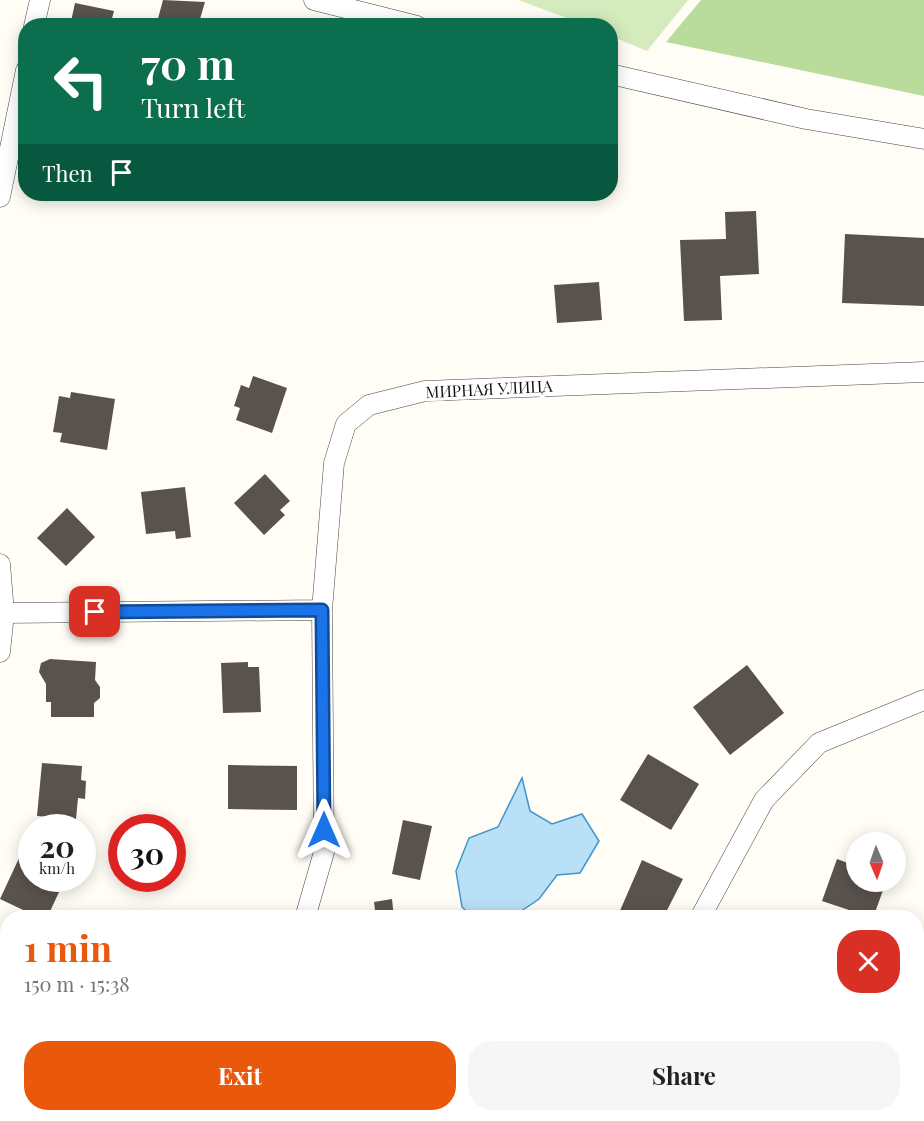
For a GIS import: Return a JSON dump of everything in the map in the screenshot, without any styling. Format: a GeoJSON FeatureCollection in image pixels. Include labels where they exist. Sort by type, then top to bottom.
{"type":"FeatureCollection","features":[{"type":"Feature","properties":{"kind":"street"},"geometry":{"type":"LineString","coordinates":[[36,18],[40,0]]}},
{"type":"Feature","properties":{"kind":"street"},"geometry":{"type":"LineString","coordinates":[[314,0],[385,18]]}},
{"type":"Feature","properties":{"kind":"street"},"geometry":{"type":"LineString","coordinates":[[618,76],[806,119],[924,139]]}},
{"type":"Feature","properties":{"kind":"street"},"geometry":{"type":"LineString","coordinates":[[0,197],[18,109]]}},
{"type":"Feature","properties":{"kind":"street","name":"МИРНАЯ УЛИЦА"},"geometry":{"type":"LineString","coordinates":[[307,910],[324,852],[322,610],[334,464],[346,424],[369,405],[425,391],[924,372]]}},
{"type":"Feature","properties":{"kind":"street"},"geometry":{"type":"LineString","coordinates":[[0,564],[4,613],[0,652]]}},
{"type":"Feature","properties":{"kind":"street"},"geometry":{"type":"LineString","coordinates":[[4,613],[322,610]]}},
{"type":"Feature","properties":{"kind":"street"},"geometry":{"type":"LineString","coordinates":[[704,910],[764,800],[819,743],[924,700]]}},
{"type":"Feature","properties":{"kind":"green space"},"geometry":{"type":"Polygon","coordinates":[[[518,0],[688,0],[647,51],[618,39],[618,18],[567,18],[518,0]]]}},
{"type":"Feature","properties":{"kind":"green space"},"geometry":{"type":"Polygon","coordinates":[[[701,0],[924,0],[924,96],[666,42],[701,0]]]}},
{"type":"Feature","properties":{"kind":"water"},"geometry":{"type":"Polygon","coordinates":[[[522,778],[530,811],[552,824],[582,814],[599,841],[580,873],[557,875],[539,899],[523,910],[465,910],[462,907],[456,871],[469,838],[498,827],[522,778]]]}},
{"type":"Feature","properties":{"kind":"building"},"geometry":{"type":"Polygon","coordinates":[[[163,0],[205,2],[200,18],[158,18],[163,0]]]}},
{"type":"Feature","properties":{"kind":"building"},"geometry":{"type":"Polygon","coordinates":[[[75,3],[114,11],[112,18],[72,18],[75,3]]]}},
{"type":"Feature","properties":{"kind":"building"},"geometry":{"type":"Polygon","coordinates":[[[756,211],[759,274],[720,276],[722,320],[684,321],[680,240],[726,239],[725,212],[756,211]]]}},
{"type":"Feature","properties":{"kind":"building"},"geometry":{"type":"Polygon","coordinates":[[[845,234],[924,238],[924,306],[842,303],[845,234]]]}},
{"type":"Feature","properties":{"kind":"building"},"geometry":{"type":"Polygon","coordinates":[[[599,282],[602,320],[557,323],[554,285],[599,282]]]}},
{"type":"Feature","properties":{"kind":"building"},"geometry":{"type":"Polygon","coordinates":[[[253,376],[287,388],[272,433],[236,420],[240,408],[234,406],[241,385],[249,388],[253,376]]]}},
{"type":"Feature","properties":{"kind":"building"},"geometry":{"type":"Polygon","coordinates":[[[71,392],[115,399],[107,450],[60,442],[62,433],[53,432],[59,396],[70,398],[71,392]]]}},
{"type":"Feature","properties":{"kind":"building"},"geometry":{"type":"Polygon","coordinates":[[[265,474],[290,501],[280,510],[285,515],[264,535],[234,503],[265,474]]]}},
{"type":"Feature","properties":{"kind":"building"},"geometry":{"type":"Polygon","coordinates":[[[185,487],[191,537],[176,539],[175,531],[146,534],[141,492],[185,487]]]}},
{"type":"Feature","properties":{"kind":"building"},"geometry":{"type":"Polygon","coordinates":[[[67,508],[95,537],[66,566],[37,538],[67,508]]]}},
{"type":"Feature","properties":{"kind":"building"},"geometry":{"type":"Polygon","coordinates":[[[50,659],[96,662],[95,680],[100,687],[100,698],[94,703],[94,717],[51,717],[51,702],[46,702],[46,684],[39,672],[41,663],[50,659]]]}},
{"type":"Feature","properties":{"kind":"building"},"geometry":{"type":"Polygon","coordinates":[[[248,662],[248,667],[259,667],[261,712],[223,713],[221,663],[248,662]]]}},
{"type":"Feature","properties":{"kind":"building"},"geometry":{"type":"Polygon","coordinates":[[[747,665],[784,713],[730,755],[693,707],[747,665]]]}},
{"type":"Feature","properties":{"kind":"building"},"geometry":{"type":"Polygon","coordinates":[[[648,754],[699,784],[671,830],[620,800],[648,754]]]}},
{"type":"Feature","properties":{"kind":"building"},"geometry":{"type":"Polygon","coordinates":[[[42,763],[82,766],[81,780],[86,781],[85,799],[78,798],[76,814],[37,814],[42,763]]]}},
{"type":"Feature","properties":{"kind":"building"},"geometry":{"type":"Polygon","coordinates":[[[228,765],[297,766],[297,810],[228,809],[228,765]]]}},
{"type":"Feature","properties":{"kind":"building"},"geometry":{"type":"Polygon","coordinates":[[[403,820],[432,826],[420,880],[392,874],[403,820]]]}},
{"type":"Feature","properties":{"kind":"building"},"geometry":{"type":"Polygon","coordinates":[[[837,859],[846,862],[846,892],[882,892],[876,910],[849,910],[822,901],[837,859]]]}},
{"type":"Feature","properties":{"kind":"building"},"geometry":{"type":"Polygon","coordinates":[[[18,860],[18,892],[59,892],[51,910],[23,910],[0,899],[18,860]]]}},
{"type":"Feature","properties":{"kind":"building"},"geometry":{"type":"Polygon","coordinates":[[[642,860],[683,879],[667,910],[620,910],[642,860]]]}},
{"type":"Feature","properties":{"kind":"building"},"geometry":{"type":"Polygon","coordinates":[[[392,899],[393,910],[375,910],[374,902],[392,899]]]}},
{"type":"Feature","properties":{"kind":"route"},"geometry":{"type":"LineString","coordinates":[[95,612],[322,610],[324,830]]}}]}
